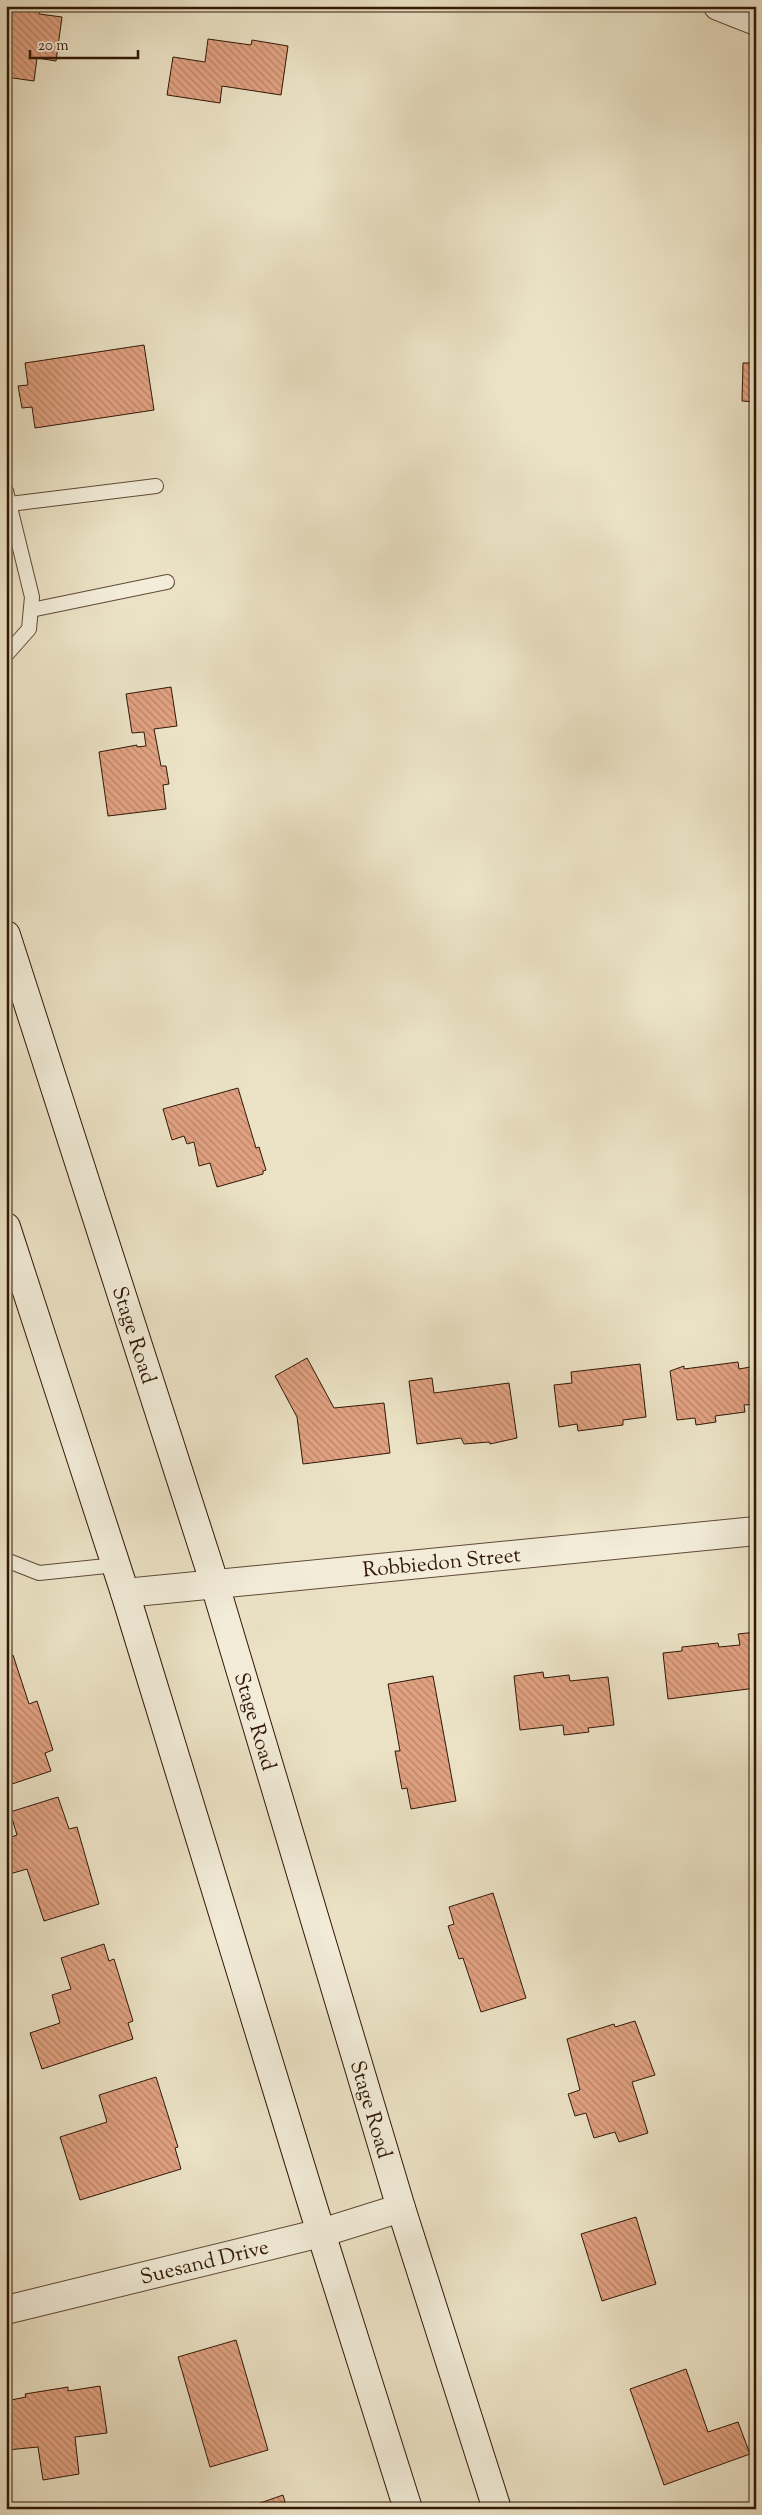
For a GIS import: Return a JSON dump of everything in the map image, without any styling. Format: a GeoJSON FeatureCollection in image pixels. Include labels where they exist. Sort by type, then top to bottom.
{"type":"FeatureCollection","features":[{"type":"Feature","properties":{"kind":"main road"},"geometry":{"type":"LineString","coordinates":[[718,6],[756,21]]}},
{"type":"Feature","properties":{"kind":"main road","name":"Stage Road"},"geometry":{"type":"LineString","coordinates":[[6,935],[215,1585],[401,2208],[497,2509]]}},
{"type":"Feature","properties":{"kind":"main road"},"geometry":{"type":"LineString","coordinates":[[6,1227],[126,1593],[320,2233],[408,2509]]}},
{"type":"Feature","properties":{"kind":"main road","name":"Robbiedon Street"},"geometry":{"type":"LineString","coordinates":[[126,1593],[756,1531]]}},
{"type":"Feature","properties":{"kind":"main road","name":"Suesand Drive"},"geometry":{"type":"LineString","coordinates":[[6,2310],[320,2233],[401,2208]]}},
{"type":"Feature","properties":{"kind":"lane"},"geometry":{"type":"LineString","coordinates":[[6,655],[29,628],[32,596],[8,497],[156,486]]}},
{"type":"Feature","properties":{"kind":"lane"},"geometry":{"type":"LineString","coordinates":[[31,610],[167,582]]}},
{"type":"Feature","properties":{"kind":"lane"},"geometry":{"type":"LineString","coordinates":[[6,1560],[39,1574],[116,1565]]}},
{"type":"Feature","properties":{"kind":"building"},"geometry":{"type":"Polygon","coordinates":[[[6,6],[40,6],[39,14],[62,17],[56,61],[37,58],[34,81],[6,77],[6,6]]]}},
{"type":"Feature","properties":{"kind":"building"},"geometry":{"type":"Polygon","coordinates":[[[208,39],[251,45],[252,40],[288,46],[281,95],[222,86],[220,103],[167,95],[173,57],[205,62],[208,39]]]}},
{"type":"Feature","properties":{"kind":"building"},"geometry":{"type":"Polygon","coordinates":[[[144,345],[154,410],[35,428],[32,407],[22,408],[18,386],[28,385],[25,363],[144,345]]]}},
{"type":"Feature","properties":{"kind":"building"},"geometry":{"type":"Polygon","coordinates":[[[743,363],[756,363],[756,402],[742,401],[743,363]]]}},
{"type":"Feature","properties":{"kind":"building"},"geometry":{"type":"Polygon","coordinates":[[[171,687],[177,726],[154,729],[161,766],[166,766],[169,784],[163,785],[166,809],[108,816],[99,752],[137,745],[137,747],[146,746],[144,732],[132,733],[126,694],[171,687]]]}},
{"type":"Feature","properties":{"kind":"building"},"geometry":{"type":"Polygon","coordinates":[[[238,1088],[256,1148],[259,1147],[266,1170],[263,1171],[263,1174],[217,1187],[210,1163],[199,1166],[194,1142],[187,1144],[184,1136],[172,1140],[163,1109],[238,1088]]]}},
{"type":"Feature","properties":{"kind":"building"},"geometry":{"type":"Polygon","coordinates":[[[307,1358],[334,1408],[384,1403],[390,1453],[303,1464],[297,1417],[275,1376],[307,1358]]]}},
{"type":"Feature","properties":{"kind":"building"},"geometry":{"type":"Polygon","coordinates":[[[738,1362],[739,1369],[756,1366],[756,1404],[744,1405],[745,1412],[715,1416],[716,1422],[696,1425],[695,1418],[677,1420],[670,1371],[684,1366],[684,1369],[738,1362]]]}},
{"type":"Feature","properties":{"kind":"building"},"geometry":{"type":"Polygon","coordinates":[[[640,1364],[646,1417],[623,1420],[623,1425],[578,1431],[577,1424],[559,1427],[554,1385],[572,1383],[571,1372],[640,1364]]]}},
{"type":"Feature","properties":{"kind":"building"},"geometry":{"type":"Polygon","coordinates":[[[432,1378],[434,1393],[509,1383],[517,1438],[490,1444],[489,1442],[464,1444],[461,1438],[417,1444],[409,1381],[432,1378]]]}},
{"type":"Feature","properties":{"kind":"building"},"geometry":{"type":"Polygon","coordinates":[[[756,1632],[756,1688],[668,1699],[663,1653],[682,1651],[682,1647],[718,1643],[719,1647],[740,1645],[738,1634],[756,1632]]]}},
{"type":"Feature","properties":{"kind":"building"},"geometry":{"type":"Polygon","coordinates":[[[13,1655],[29,1704],[37,1701],[53,1750],[45,1753],[51,1771],[6,1786],[6,1657],[13,1655]]]}},
{"type":"Feature","properties":{"kind":"building"},"geometry":{"type":"Polygon","coordinates":[[[543,1672],[544,1678],[569,1675],[570,1681],[608,1677],[614,1725],[588,1728],[589,1732],[564,1735],[563,1725],[520,1730],[514,1676],[543,1672]]]}},
{"type":"Feature","properties":{"kind":"building"},"geometry":{"type":"Polygon","coordinates":[[[433,1676],[456,1801],[411,1809],[407,1788],[402,1789],[395,1751],[400,1751],[388,1684],[433,1676]]]}},
{"type":"Feature","properties":{"kind":"building"},"geometry":{"type":"Polygon","coordinates":[[[58,1797],[69,1829],[77,1827],[99,1904],[44,1921],[27,1869],[6,1875],[6,1839],[17,1835],[10,1812],[58,1797]]]}},
{"type":"Feature","properties":{"kind":"building"},"geometry":{"type":"Polygon","coordinates":[[[493,1893],[526,1998],[481,2012],[463,1958],[459,1959],[448,1926],[454,1924],[449,1907],[493,1893]]]}},
{"type":"Feature","properties":{"kind":"building"},"geometry":{"type":"Polygon","coordinates":[[[104,1944],[109,1961],[114,1959],[133,2021],[128,2023],[133,2039],[42,2069],[30,2033],[60,2023],[52,1995],[71,1989],[61,1958],[104,1944]]]}},
{"type":"Feature","properties":{"kind":"building"},"geometry":{"type":"Polygon","coordinates":[[[635,2021],[655,2075],[632,2082],[648,2133],[619,2142],[615,2132],[594,2138],[586,2113],[575,2116],[568,2094],[580,2090],[567,2039],[614,2024],[615,2027],[635,2021]]]}},
{"type":"Feature","properties":{"kind":"building"},"geometry":{"type":"Polygon","coordinates":[[[156,2077],[178,2147],[175,2148],[181,2169],[80,2200],[60,2137],[107,2122],[99,2095],[156,2077]]]}},
{"type":"Feature","properties":{"kind":"building"},"geometry":{"type":"Polygon","coordinates":[[[636,2217],[656,2284],[602,2301],[581,2234],[636,2217]]]}},
{"type":"Feature","properties":{"kind":"building"},"geometry":{"type":"Polygon","coordinates":[[[236,2340],[268,2450],[210,2467],[178,2357],[236,2340]]]}},
{"type":"Feature","properties":{"kind":"building"},"geometry":{"type":"Polygon","coordinates":[[[686,2369],[708,2432],[738,2422],[750,2454],[664,2485],[630,2389],[686,2369]]]}},
{"type":"Feature","properties":{"kind":"building"},"geometry":{"type":"Polygon","coordinates":[[[100,2386],[107,2433],[75,2437],[79,2474],[43,2480],[38,2447],[7,2450],[6,2401],[26,2397],[25,2394],[68,2387],[68,2391],[100,2386]]]}},
{"type":"Feature","properties":{"kind":"building"},"geometry":{"type":"Polygon","coordinates":[[[283,2495],[287,2509],[243,2509],[283,2495]]]}}]}
